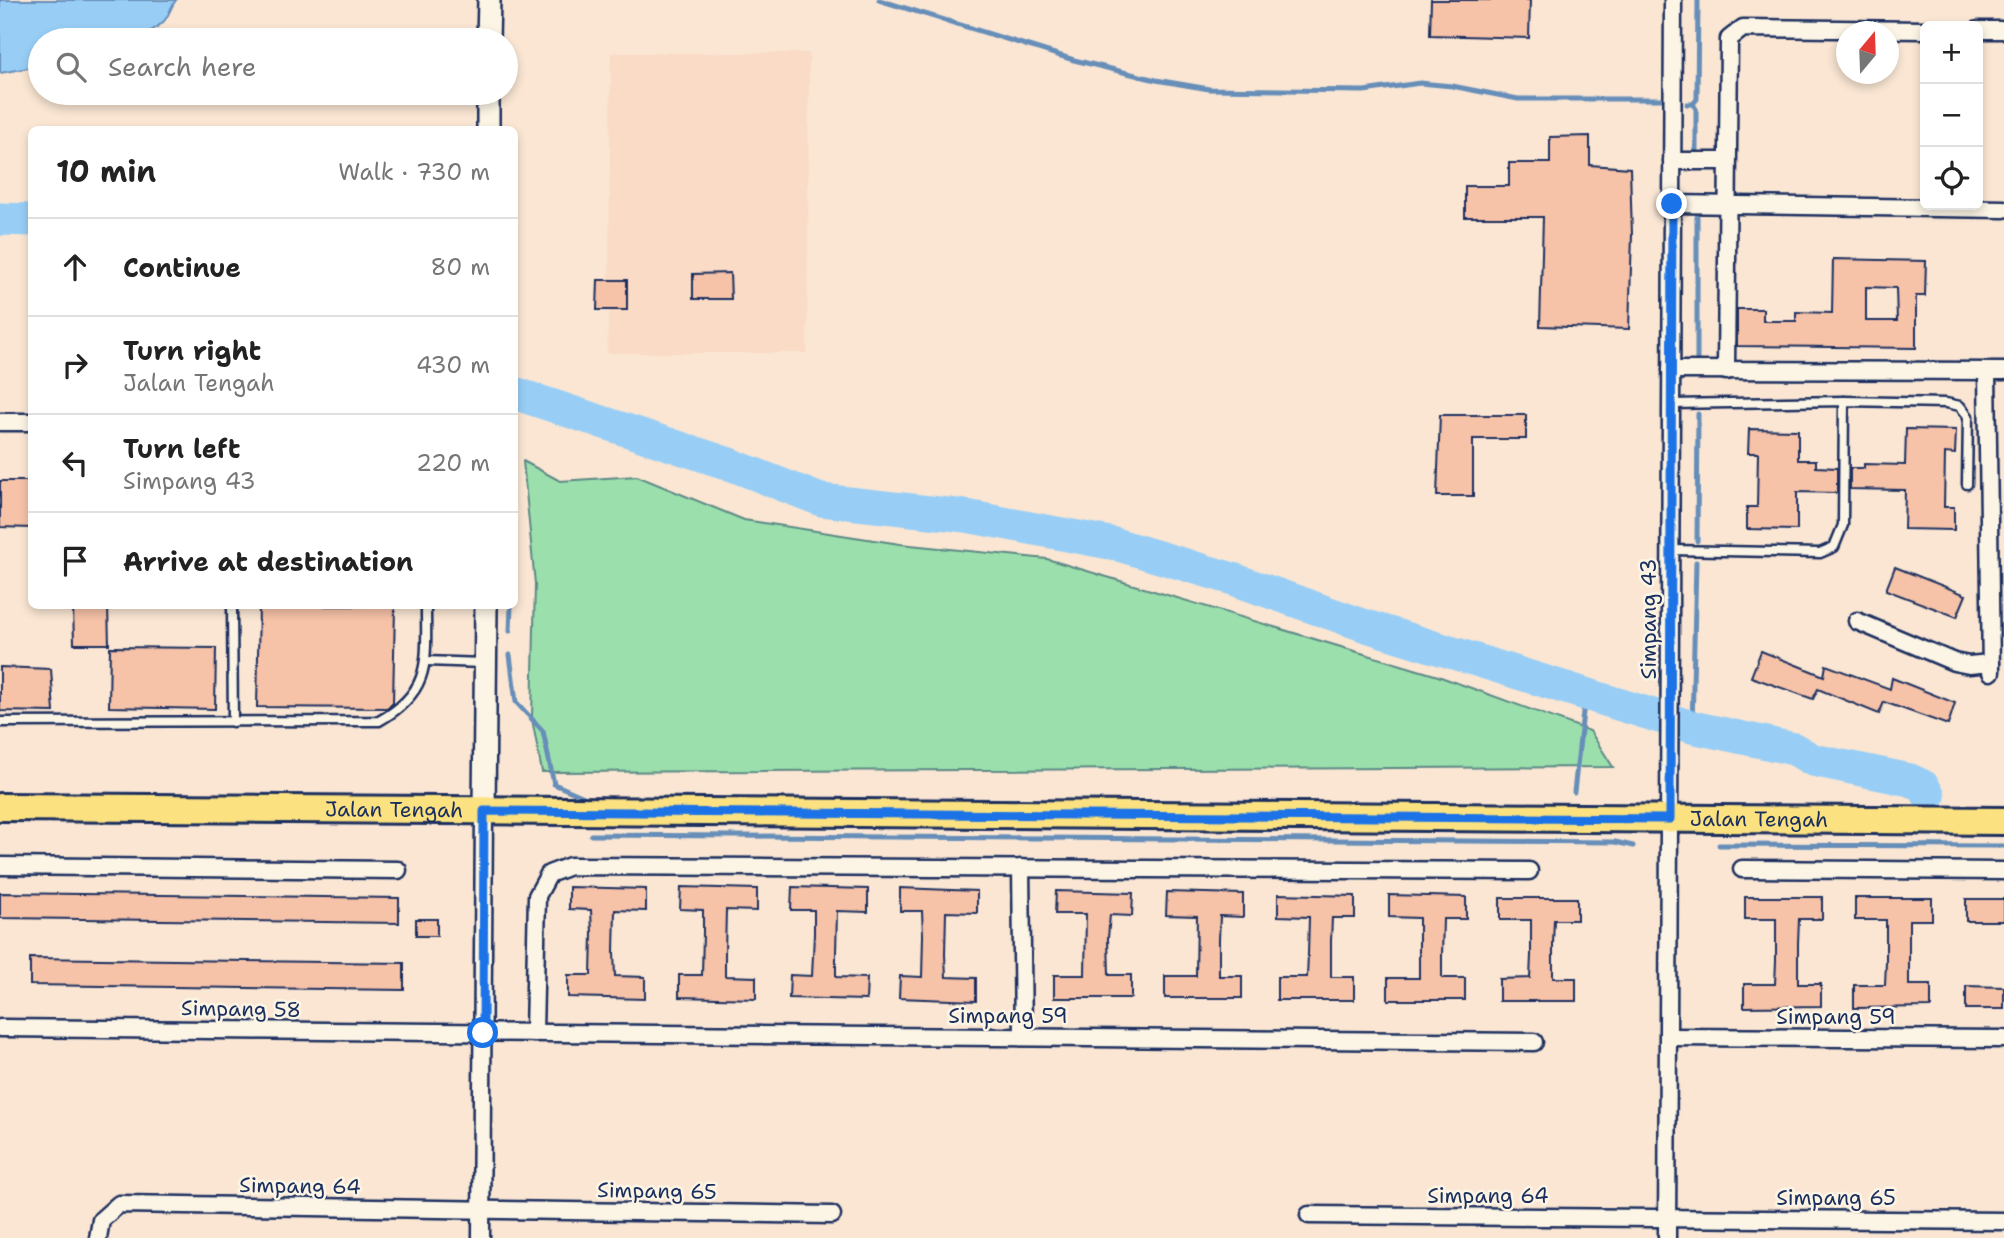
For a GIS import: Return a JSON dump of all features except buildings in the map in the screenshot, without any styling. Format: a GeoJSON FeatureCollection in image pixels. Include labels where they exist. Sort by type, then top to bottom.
{"type":"FeatureCollection","features":[{"type":"Feature","properties":{"kind":"main road","name":"Jalan Tengah"},"geometry":{"type":"LineString","coordinates":[[0,807],[2004,821]]}},
{"type":"Feature","properties":{"kind":"street"},"geometry":{"type":"LineString","coordinates":[[488,28],[489,0]]}},
{"type":"Feature","properties":{"kind":"street","name":"Simpang 43"},"geometry":{"type":"LineString","coordinates":[[1667,1238],[1673,0]]}},
{"type":"Feature","properties":{"kind":"street"},"geometry":{"type":"LineString","coordinates":[[1726,371],[1727,45],[1737,30],[1920,30]]}},
{"type":"Feature","properties":{"kind":"street"},"geometry":{"type":"LineString","coordinates":[[1983,30],[2004,30]]}},
{"type":"Feature","properties":{"kind":"street"},"geometry":{"type":"LineString","coordinates":[[488,105],[488,126]]}},
{"type":"Feature","properties":{"kind":"street"},"geometry":{"type":"LineString","coordinates":[[1672,161],[1726,161]]}},
{"type":"Feature","properties":{"kind":"street"},"geometry":{"type":"LineString","coordinates":[[1672,204],[2004,209]]}},
{"type":"Feature","properties":{"kind":"street"},"geometry":{"type":"LineString","coordinates":[[1671,370],[1996,371],[1988,432],[1991,667],[1954,662],[1857,621]]}},
{"type":"Feature","properties":{"kind":"street"},"geometry":{"type":"LineString","coordinates":[[0,422],[28,422]]}},
{"type":"Feature","properties":{"kind":"street"},"geometry":{"type":"LineString","coordinates":[[481,1238],[486,609]]}},
{"type":"Feature","properties":{"kind":"street"},"geometry":{"type":"LineString","coordinates":[[0,866],[398,870]]}},
{"type":"Feature","properties":{"kind":"street"},"geometry":{"type":"LineString","coordinates":[[534,1033],[537,897],[549,874],[570,866],[1529,871]]}},
{"type":"Feature","properties":{"kind":"street"},"geometry":{"type":"LineString","coordinates":[[1021,868],[1023,1037]]}},
{"type":"Feature","properties":{"kind":"street"},"geometry":{"type":"LineString","coordinates":[[1742,869],[2004,871]]}},
{"type":"Feature","properties":{"kind":"street","name":"Simpang 58"},"geometry":{"type":"LineString","coordinates":[[0,1028],[483,1033]]}},
{"type":"Feature","properties":{"kind":"street","name":"Simpang 59"},"geometry":{"type":"LineString","coordinates":[[483,1033],[1534,1042]]}},
{"type":"Feature","properties":{"kind":"street","name":"Simpang 59"},"geometry":{"type":"LineString","coordinates":[[1669,1037],[2004,1040]]}},
{"type":"Feature","properties":{"kind":"street","name":"Simpang 64"},"geometry":{"type":"LineString","coordinates":[[98,1238],[101,1220],[119,1204],[481,1210]]}},
{"type":"Feature","properties":{"kind":"street","name":"Simpang 65"},"geometry":{"type":"LineString","coordinates":[[481,1210],[832,1215]]}},
{"type":"Feature","properties":{"kind":"street","name":"Simpang 64"},"geometry":{"type":"LineString","coordinates":[[1309,1215],[1668,1218]]}},
{"type":"Feature","properties":{"kind":"street","name":"Simpang 65"},"geometry":{"type":"LineString","coordinates":[[1668,1218],[2004,1221]]}},
{"type":"Feature","properties":{"kind":"lane"},"geometry":{"type":"LineString","coordinates":[[1671,404],[1844,401],[1953,404],[1968,416],[1967,484]]}},
{"type":"Feature","properties":{"kind":"lane"},"geometry":{"type":"LineString","coordinates":[[1671,550],[1820,553],[1834,547],[1843,525],[1844,401]]}},
{"type":"Feature","properties":{"kind":"lane"},"geometry":{"type":"LineString","coordinates":[[1968,432],[1988,432]]}},
{"type":"Feature","properties":{"kind":"lane"},"geometry":{"type":"LineString","coordinates":[[232,609],[233,722]]}},
{"type":"Feature","properties":{"kind":"lane"},"geometry":{"type":"LineString","coordinates":[[0,722],[379,721],[398,710],[414,695],[422,679],[426,661],[426,609]]}},
{"type":"Feature","properties":{"kind":"lane"},"geometry":{"type":"LineString","coordinates":[[426,661],[486,663]]}},
{"type":"Feature","properties":{"kind":"shaded area"},"geometry":{"type":"Polygon","coordinates":[[[611,53],[809,53],[807,353],[607,353],[609,310],[597,310],[598,280],[609,280],[611,53]]]}},
{"type":"Feature","properties":{"kind":"green space"},"geometry":{"type":"Polygon","coordinates":[[[523,461],[560,481],[637,476],[744,520],[900,544],[1047,559],[1438,676],[1590,731],[1613,767],[542,772],[532,719],[535,584],[523,461]]]}},
{"type":"Feature","properties":{"kind":"water"},"geometry":{"type":"Polygon","coordinates":[[[0,0],[176,0],[164,21],[155,28],[28,28],[28,68],[0,73],[0,0]]]}},
{"type":"Feature","properties":{"kind":"waterway"},"geometry":{"type":"LineString","coordinates":[[879,0],[1074,60],[1156,80],[1209,89],[1364,91],[1420,83],[1452,86],[1518,99],[1662,99]]}},
{"type":"Feature","properties":{"kind":"waterway"},"geometry":{"type":"LineString","coordinates":[[1687,104],[1693,104],[1697,99],[1698,0]]}},
{"type":"Feature","properties":{"kind":"waterway"},"geometry":{"type":"LineString","coordinates":[[1693,104],[1696,109],[1696,152]]}},
{"type":"Feature","properties":{"kind":"waterway"},"geometry":{"type":"LineString","coordinates":[[1697,217],[1697,360]]}},
{"type":"Feature","properties":{"kind":"waterway"},"geometry":{"type":"LineString","coordinates":[[0,219],[28,220]]}},
{"type":"Feature","properties":{"kind":"waterway"},"geometry":{"type":"LineString","coordinates":[[518,394],[732,465],[821,500],[966,516],[1115,544],[1233,579],[1363,625],[1692,727],[1794,749],[1813,760],[1910,780],[1923,786],[1929,796]]}},
{"type":"Feature","properties":{"kind":"waterway"},"geometry":{"type":"LineString","coordinates":[[1697,541],[1698,414]]}},
{"type":"Feature","properties":{"kind":"waterway"},"geometry":{"type":"LineString","coordinates":[[1692,727],[1696,562]]}},
{"type":"Feature","properties":{"kind":"waterway"},"geometry":{"type":"LineString","coordinates":[[510,631],[511,609]]}},
{"type":"Feature","properties":{"kind":"waterway"},"geometry":{"type":"LineString","coordinates":[[510,655],[516,702],[543,731],[554,784],[584,797]]}},
{"type":"Feature","properties":{"kind":"waterway"},"geometry":{"type":"LineString","coordinates":[[1574,792],[1583,712],[1589,694]]}},
{"type":"Feature","properties":{"kind":"waterway"},"geometry":{"type":"LineString","coordinates":[[591,835],[1615,842],[1633,846]]}},
{"type":"Feature","properties":{"kind":"waterway"},"geometry":{"type":"LineString","coordinates":[[1719,845],[2004,846]]}},
{"type":"Feature","properties":{"kind":"route"},"geometry":{"type":"LineString","coordinates":[[483,1033],[484,811],[1670,819],[1672,204]]}}]}
